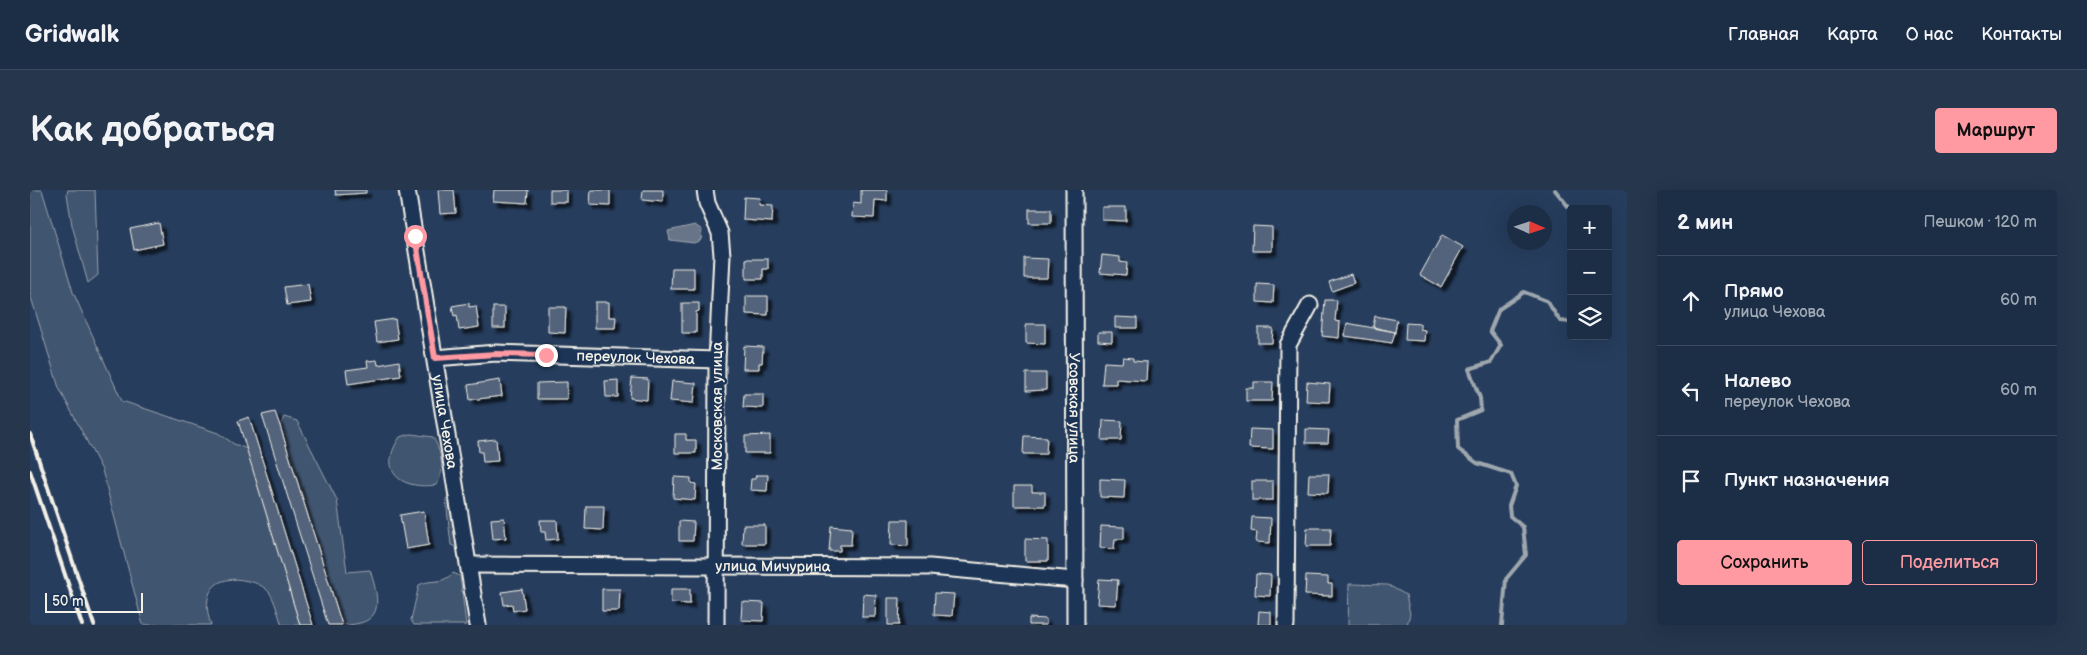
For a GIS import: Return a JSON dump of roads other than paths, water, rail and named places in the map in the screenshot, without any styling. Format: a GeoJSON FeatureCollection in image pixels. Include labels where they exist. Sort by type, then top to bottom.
{"type":"FeatureCollection","features":[{"type":"Feature","properties":{"kind":"street","name":"улица Чехова"},"geometry":{"type":"LineString","coordinates":[[407,190],[478,625]]}},
{"type":"Feature","properties":{"kind":"street","name":"Московская улица"},"geometry":{"type":"LineString","coordinates":[[705,190],[707,203],[720,233],[722,255],[717,360],[716,625]]}},
{"type":"Feature","properties":{"kind":"street","name":"Усовская улица"},"geometry":{"type":"LineString","coordinates":[[1074,190],[1075,625]]}},
{"type":"Feature","properties":{"kind":"street"},"geometry":{"type":"LineString","coordinates":[[1286,625],[1288,345],[1310,305]]}},
{"type":"Feature","properties":{"kind":"street","name":"переулок Чехова"},"geometry":{"type":"LineString","coordinates":[[435,358],[496,354],[717,360]]}},
{"type":"Feature","properties":{"kind":"street","name":"улица Мичурина"},"geometry":{"type":"LineString","coordinates":[[469,565],[930,566],[1075,580]]}},
{"type":"Feature","properties":{"kind":"waterway"},"geometry":{"type":"LineString","coordinates":[[1555,190],[1567,205]]}},
{"type":"Feature","properties":{"kind":"waterway"},"geometry":{"type":"LineString","coordinates":[[1502,625],[1506,579],[1526,555],[1523,527],[1510,516],[1509,506],[1516,486],[1511,474],[1477,463],[1458,449],[1457,420],[1481,410],[1480,398],[1469,369],[1491,362],[1501,345],[1490,331],[1499,309],[1524,292],[1547,301],[1560,321],[1567,322]]}},
{"type":"Feature","properties":{"kind":"railway"},"geometry":{"type":"LineString","coordinates":[[30,434],[94,625]]}},
{"type":"Feature","properties":{"kind":"railway"},"geometry":{"type":"LineString","coordinates":[[30,471],[82,625]]}}]}
